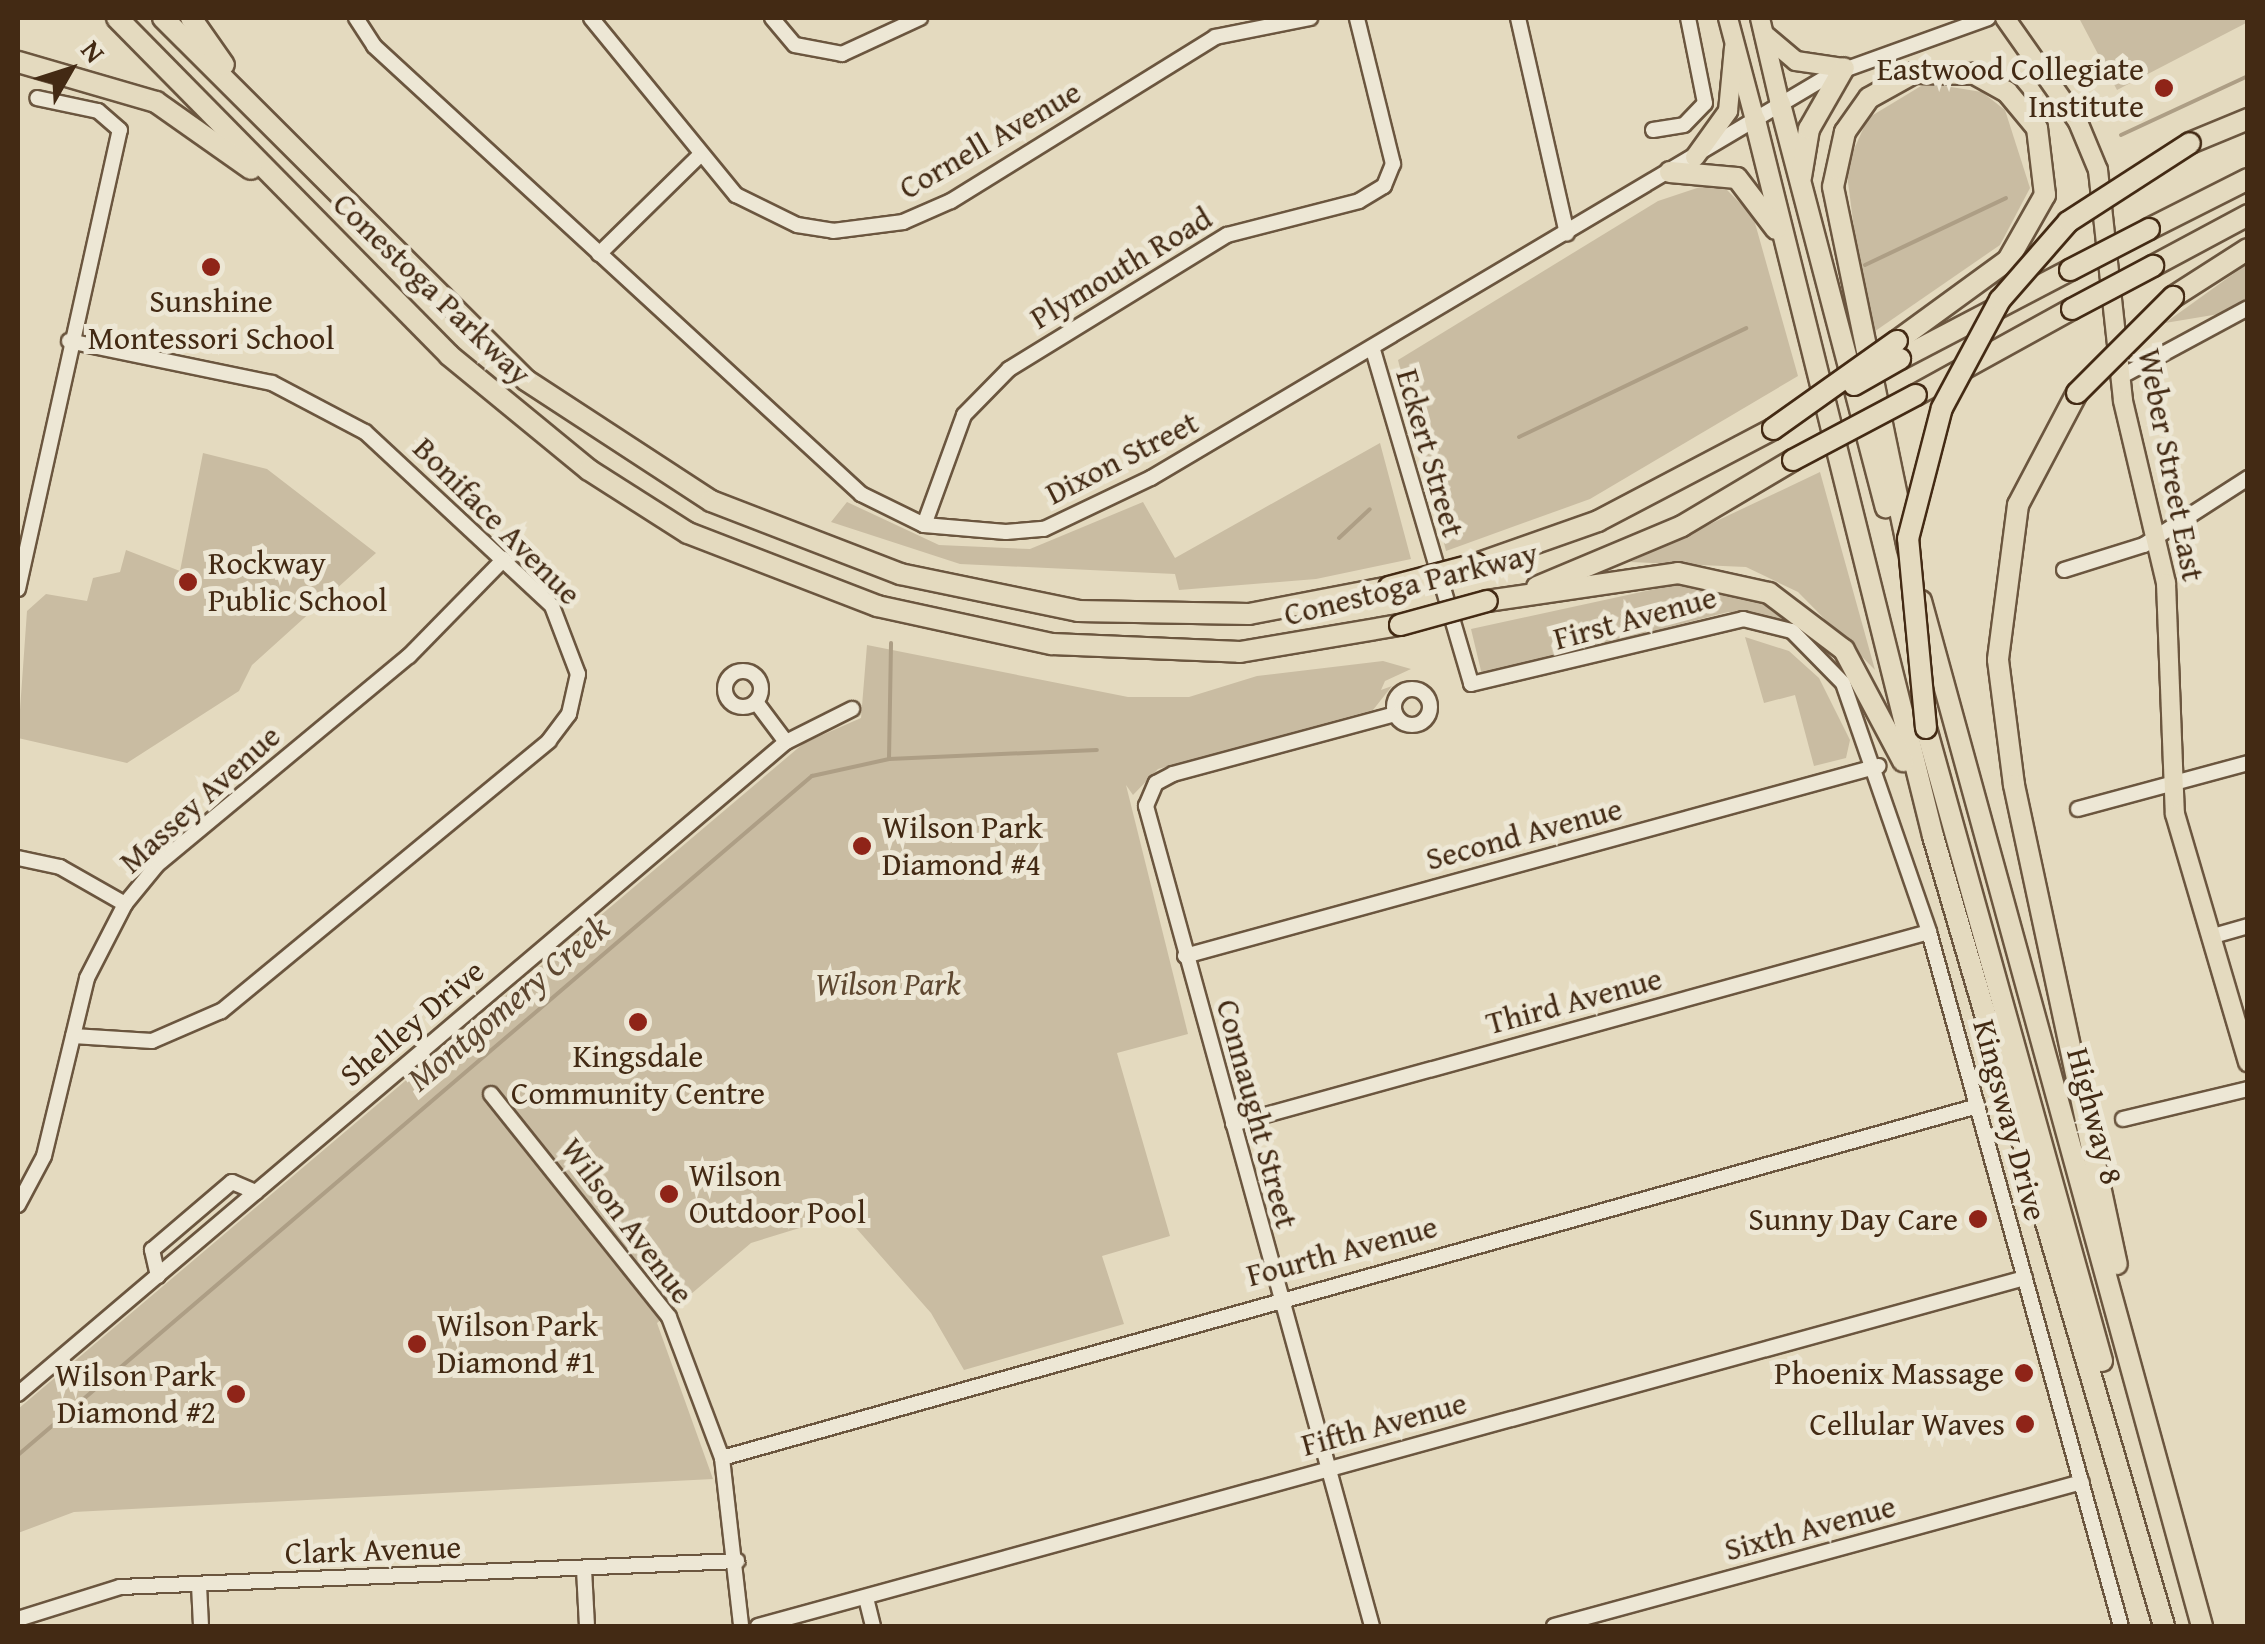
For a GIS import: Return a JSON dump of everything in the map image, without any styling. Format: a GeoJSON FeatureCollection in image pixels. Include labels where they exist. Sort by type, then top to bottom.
{"type":"FeatureCollection","features":[{"type":"Feature","properties":{"kind":"highway","name":"Conestoga Parkway"},"geometry":{"type":"LineString","coordinates":[[117,18],[448,355],[589,470],[688,532],[789,576],[959,628],[1144,652],[1311,645],[1487,600],[1612,560],[2248,216]]}},
{"type":"Feature","properties":{"kind":"highway","name":"Conestoga Parkway"},"geometry":{"type":"LineString","coordinates":[[163,18],[526,380],[610,443],[788,535],[974,594],[1078,611],[1249,614],[1389,588],[1476,564],[1598,521],[1772,430],[1899,350],[2070,270],[2248,179]]}},
{"type":"Feature","properties":{"kind":"highway"},"geometry":{"type":"LineString","coordinates":[[191,18],[256,112]]}},
{"type":"Feature","properties":{"kind":"highway"},"geometry":{"type":"LineString","coordinates":[[18,62],[110,82],[172,111],[352,254]]}},
{"type":"Feature","properties":{"kind":"highway"},"geometry":{"type":"LineString","coordinates":[[1800,189],[1809,130],[1844,68]]}},
{"type":"Feature","properties":{"kind":"highway"},"geometry":{"type":"LineString","coordinates":[[1899,350],[2008,260],[2046,195],[2037,128],[2008,92],[1974,74],[1914,73],[1869,98],[1846,132],[1833,187],[1926,623]]}},
{"type":"Feature","properties":{"kind":"highway"},"geometry":{"type":"LineString","coordinates":[[1780,104],[1854,404],[1926,623]]}},
{"type":"Feature","properties":{"kind":"highway"},"geometry":{"type":"LineString","coordinates":[[2164,1626],[2097,1341],[1926,728],[1908,540],[1942,408],[2000,300],[2068,222],[2190,143],[2248,119]]}},
{"type":"Feature","properties":{"kind":"highway"},"geometry":{"type":"LineString","coordinates":[[1754,120],[1933,836],[2147,1558]]}},
{"type":"Feature","properties":{"kind":"highway"},"geometry":{"type":"LineString","coordinates":[[1670,172],[1737,178],[1786,244]]}},
{"type":"Feature","properties":{"kind":"highway"},"geometry":{"type":"LineString","coordinates":[[2131,1350],[2014,785],[1998,660],[2018,505],[2077,393],[2173,297],[2248,249]]}},
{"type":"Feature","properties":{"kind":"highway"},"geometry":{"type":"LineString","coordinates":[[1487,600],[1678,573],[1782,600],[1844,650],[1866,682],[1933,836]]}},
{"type":"Feature","properties":{"kind":"highway","name":"Highway 8"},"geometry":{"type":"LineString","coordinates":[[1926,623],[2131,1350],[2202,1626]]}},
{"type":"Feature","properties":{"kind":"main road"},"geometry":{"type":"LineString","coordinates":[[1728,18],[1754,120]]}},
{"type":"Feature","properties":{"kind":"main road","name":"Weber Street East"},"geometry":{"type":"LineString","coordinates":[[2005,18],[2078,122],[2098,170],[2120,377],[2160,534],[2170,784],[2248,1062]]}},
{"type":"Feature","properties":{"kind":"main road"},"geometry":{"type":"LineString","coordinates":[[1762,26],[1796,61],[1844,68]]}},
{"type":"Feature","properties":{"kind":"main road"},"geometry":{"type":"LineString","coordinates":[[1762,26],[1780,104]]}},
{"type":"Feature","properties":{"kind":"main road"},"geometry":{"type":"LineString","coordinates":[[1695,157],[1728,111],[1734,47]]}},
{"type":"Feature","properties":{"kind":"street","name":"Dixon Street"},"geometry":{"type":"LineString","coordinates":[[356,18],[374,46],[861,494],[924,525],[1044,528],[1373,350],[1844,68],[1988,18]]}},
{"type":"Feature","properties":{"kind":"street","name":"Cornell Avenue"},"geometry":{"type":"LineString","coordinates":[[572,18],[591,18],[699,156],[736,195],[797,226],[903,222],[1215,37],[1310,18]]}},
{"type":"Feature","properties":{"kind":"street"},"geometry":{"type":"LineString","coordinates":[[772,18],[795,46],[842,54],[920,18]]}},
{"type":"Feature","properties":{"kind":"street","name":"Plymouth Road"},"geometry":{"type":"LineString","coordinates":[[924,525],[964,415],[1009,369],[1226,235],[1359,202],[1384,186],[1393,164],[1356,18]]}},
{"type":"Feature","properties":{"kind":"street"},"geometry":{"type":"LineString","coordinates":[[1518,18],[1566,233]]}},
{"type":"Feature","properties":{"kind":"street"},"geometry":{"type":"LineString","coordinates":[[1653,130],[1684,125],[1705,103],[1688,18]]}},
{"type":"Feature","properties":{"kind":"street"},"geometry":{"type":"LineString","coordinates":[[18,589],[69,341],[120,130],[98,111],[37,98]]}},
{"type":"Feature","properties":{"kind":"street"},"geometry":{"type":"LineString","coordinates":[[599,254],[699,156]]}},
{"type":"Feature","properties":{"kind":"street"},"geometry":{"type":"LineString","coordinates":[[2120,377],[2248,308]]}},
{"type":"Feature","properties":{"kind":"street","name":"Boniface Avenue"},"geometry":{"type":"LineString","coordinates":[[69,341],[272,383],[320,404],[364,432],[504,558],[569,633],[578,674],[569,714],[549,741],[198,1026],[129,1045],[72,1036]]}},
{"type":"Feature","properties":{"kind":"street","name":"Eckert Street"},"geometry":{"type":"LineString","coordinates":[[1373,350],[1471,684]]}},
{"type":"Feature","properties":{"kind":"street"},"geometry":{"type":"LineString","coordinates":[[2064,570],[2160,534],[2248,478]]}},
{"type":"Feature","properties":{"kind":"street","name":"Massey Avenue"},"geometry":{"type":"LineString","coordinates":[[18,1205],[44,1156],[87,978],[125,904],[157,865],[410,656],[504,558]]}},
{"type":"Feature","properties":{"kind":"street","name":"First Avenue"},"geometry":{"type":"LineString","coordinates":[[1471,684],[1742,619],[1810,644]]}},
{"type":"Feature","properties":{"kind":"street","name":"Kingsway Drive"},"geometry":{"type":"LineString","coordinates":[[1810,644],[1859,712],[1878,766],[1929,932],[2122,1626]]}},
{"type":"Feature","properties":{"kind":"street"},"geometry":{"type":"LineString","coordinates":[[756,702],[786,742]]}},
{"type":"Feature","properties":{"kind":"street","name":"Shelley Drive"},"geometry":{"type":"LineString","coordinates":[[18,1394],[786,742],[852,709]]}},
{"type":"Feature","properties":{"kind":"street","name":"Connaught Street"},"geometry":{"type":"LineString","coordinates":[[1372,1626],[1278,1297],[1146,806],[1151,789],[1173,774],[1395,714]]}},
{"type":"Feature","properties":{"kind":"street"},"geometry":{"type":"LineString","coordinates":[[2078,809],[2248,762]]}},
{"type":"Feature","properties":{"kind":"street","name":"Second Avenue"},"geometry":{"type":"LineString","coordinates":[[1185,956],[1878,766]]}},
{"type":"Feature","properties":{"kind":"street"},"geometry":{"type":"LineString","coordinates":[[18,858],[60,868],[125,904]]}},
{"type":"Feature","properties":{"kind":"street"},"geometry":{"type":"LineString","coordinates":[[2213,936],[2248,926]]}},
{"type":"Feature","properties":{"kind":"street","name":"Third Avenue"},"geometry":{"type":"LineString","coordinates":[[1234,1124],[1929,932]]}},
{"type":"Feature","properties":{"kind":"street"},"geometry":{"type":"LineString","coordinates":[[2123,1119],[2248,1089]]}},
{"type":"Feature","properties":{"kind":"street","name":"Wilson Avenue"},"geometry":{"type":"LineString","coordinates":[[491,1094],[660,1300],[722,1458],[737,1561],[741,1626]]}},
{"type":"Feature","properties":{"kind":"street","name":"Fourth Avenue"},"geometry":{"type":"LineString","coordinates":[[722,1458],[1278,1297],[1978,1106]]}},
{"type":"Feature","properties":{"kind":"street"},"geometry":{"type":"LineString","coordinates":[[158,1276],[148,1260],[165,1239],[232,1182],[256,1192]]}},
{"type":"Feature","properties":{"kind":"street","name":"Fifth Avenue"},"geometry":{"type":"LineString","coordinates":[[758,1626],[2025,1278]]}},
{"type":"Feature","properties":{"kind":"street","name":"Sixth Avenue"},"geometry":{"type":"LineString","coordinates":[[1554,1626],[2082,1482]]}},
{"type":"Feature","properties":{"kind":"street","name":"Clark Avenue"},"geometry":{"type":"LineString","coordinates":[[23,1620],[82,1592],[737,1561]]}},
{"type":"Feature","properties":{"kind":"street"},"geometry":{"type":"LineString","coordinates":[[584,1568],[587,1626]]}},
{"type":"Feature","properties":{"kind":"street"},"geometry":{"type":"LineString","coordinates":[[199,1585],[201,1626]]}},
{"type":"Feature","properties":{"kind":"street"},"geometry":{"type":"LineString","coordinates":[[866,1598],[874,1626]]}},
{"type":"Feature","properties":{"kind":"green space"},"geometry":{"type":"Polygon","coordinates":[[[2079,18],[2247,18],[2248,22],[2117,90],[2079,18]]]}},
{"type":"Feature","properties":{"kind":"green space"},"geometry":{"type":"Polygon","coordinates":[[[1926,83],[1982,92],[2005,110],[2030,188],[2000,245],[1868,336],[1846,167],[1868,118],[1926,83]]]}},
{"type":"Feature","properties":{"kind":"green space"},"geometry":{"type":"Polygon","coordinates":[[[1718,181],[1753,216],[1798,376],[1590,499],[1446,551],[1398,360],[1658,201],[1718,181]]]}},
{"type":"Feature","properties":{"kind":"green space"},"geometry":{"type":"Polygon","coordinates":[[[2247,264],[2247,299],[2225,313],[2165,323],[2247,264]]]}},
{"type":"Feature","properties":{"kind":"green space"},"geometry":{"type":"Polygon","coordinates":[[[1380,443],[1411,559],[1316,579],[1179,590],[1175,574],[960,564],[831,522],[847,502],[939,545],[1030,549],[1143,502],[1175,558],[1380,443]]]}},
{"type":"Feature","properties":{"kind":"green space","name":"Rockway Public School"},"geometry":{"type":"Polygon","coordinates":[[[203,453],[267,469],[376,553],[252,665],[239,691],[127,763],[18,738],[27,611],[46,594],[87,601],[93,578],[120,572],[126,550],[180,571],[203,453]]]}},
{"type":"Feature","properties":{"kind":"green space"},"geometry":{"type":"Polygon","coordinates":[[[1820,472],[1875,670],[1798,592],[1746,567],[1630,562],[1820,472]]]}},
{"type":"Feature","properties":{"kind":"green space"},"geometry":{"type":"Polygon","coordinates":[[[1678,584],[1776,606],[1830,649],[1769,616],[1728,612],[1482,675],[1471,629],[1678,584]]]}},
{"type":"Feature","properties":{"kind":"green space"},"geometry":{"type":"Polygon","coordinates":[[[1745,637],[1789,651],[1819,678],[1850,740],[1846,758],[1814,766],[1795,695],[1764,703],[1745,637]]]}},
{"type":"Feature","properties":{"kind":"green space","name":"Wilson Park"},"geometry":{"type":"Polygon","coordinates":[[[867,645],[1128,697],[1189,697],[1257,676],[1383,661],[1411,669],[1385,681],[1381,690],[1392,686],[1373,710],[1158,769],[1133,795],[1126,785],[1188,1034],[1117,1053],[1170,1236],[1102,1256],[1124,1324],[964,1370],[931,1313],[849,1220],[832,1218],[751,1243],[657,1323],[713,1479],[74,1512],[18,1533],[18,1409],[804,743],[861,718],[867,645]]]}},
{"type":"Feature","properties":{"kind":"waterway","name":"Montgomery Creek"},"geometry":{"type":"LineString","coordinates":[[2121,135],[2248,76]]}},
{"type":"Feature","properties":{"kind":"waterway","name":"Montgomery Creek"},"geometry":{"type":"LineString","coordinates":[[1865,265],[2006,198]]}},
{"type":"Feature","properties":{"kind":"waterway","name":"Montgomery Creek"},"geometry":{"type":"LineString","coordinates":[[1519,437],[1746,328]]}},
{"type":"Feature","properties":{"kind":"waterway","name":"Montgomery Creek"},"geometry":{"type":"LineString","coordinates":[[1339,538],[1370,509]]}},
{"type":"Feature","properties":{"kind":"waterway"},"geometry":{"type":"LineString","coordinates":[[889,759],[891,643]]}},
{"type":"Feature","properties":{"kind":"waterway","name":"Montgomery Creek"},"geometry":{"type":"LineString","coordinates":[[18,1455],[812,776],[889,759],[1097,750]]}},
{"type":"Feature","properties":{"kind":"place","name":"Eastwood Collegiate Institute"},"geometry":{"type":"Point","coordinates":[2164,88]}},
{"type":"Feature","properties":{"kind":"place","name":"Sunshine Montessori School"},"geometry":{"type":"Point","coordinates":[211,267]}},
{"type":"Feature","properties":{"kind":"place","name":"Rockway Public School"},"geometry":{"type":"Point","coordinates":[188,582]}},
{"type":"Feature","properties":{"kind":"place","name":"Wilson Park Diamond #4"},"geometry":{"type":"Point","coordinates":[862,846]}},
{"type":"Feature","properties":{"kind":"place","name":"Kingsdale Community Centre"},"geometry":{"type":"Point","coordinates":[638,1022]}},
{"type":"Feature","properties":{"kind":"place","name":"Wilson Outdoor Pool"},"geometry":{"type":"Point","coordinates":[669,1194]}},
{"type":"Feature","properties":{"kind":"place","name":"Sunny Day Care"},"geometry":{"type":"Point","coordinates":[1978,1219]}},
{"type":"Feature","properties":{"kind":"place","name":"Wilson Park Diamond #1"},"geometry":{"type":"Point","coordinates":[417,1344]}},
{"type":"Feature","properties":{"kind":"place","name":"Phoenix Massage"},"geometry":{"type":"Point","coordinates":[2024,1373]}},
{"type":"Feature","properties":{"kind":"place","name":"Wilson Park Diamond #2"},"geometry":{"type":"Point","coordinates":[236,1394]}},
{"type":"Feature","properties":{"kind":"place","name":"Cellular Waves"},"geometry":{"type":"Point","coordinates":[2025,1424]}}]}
